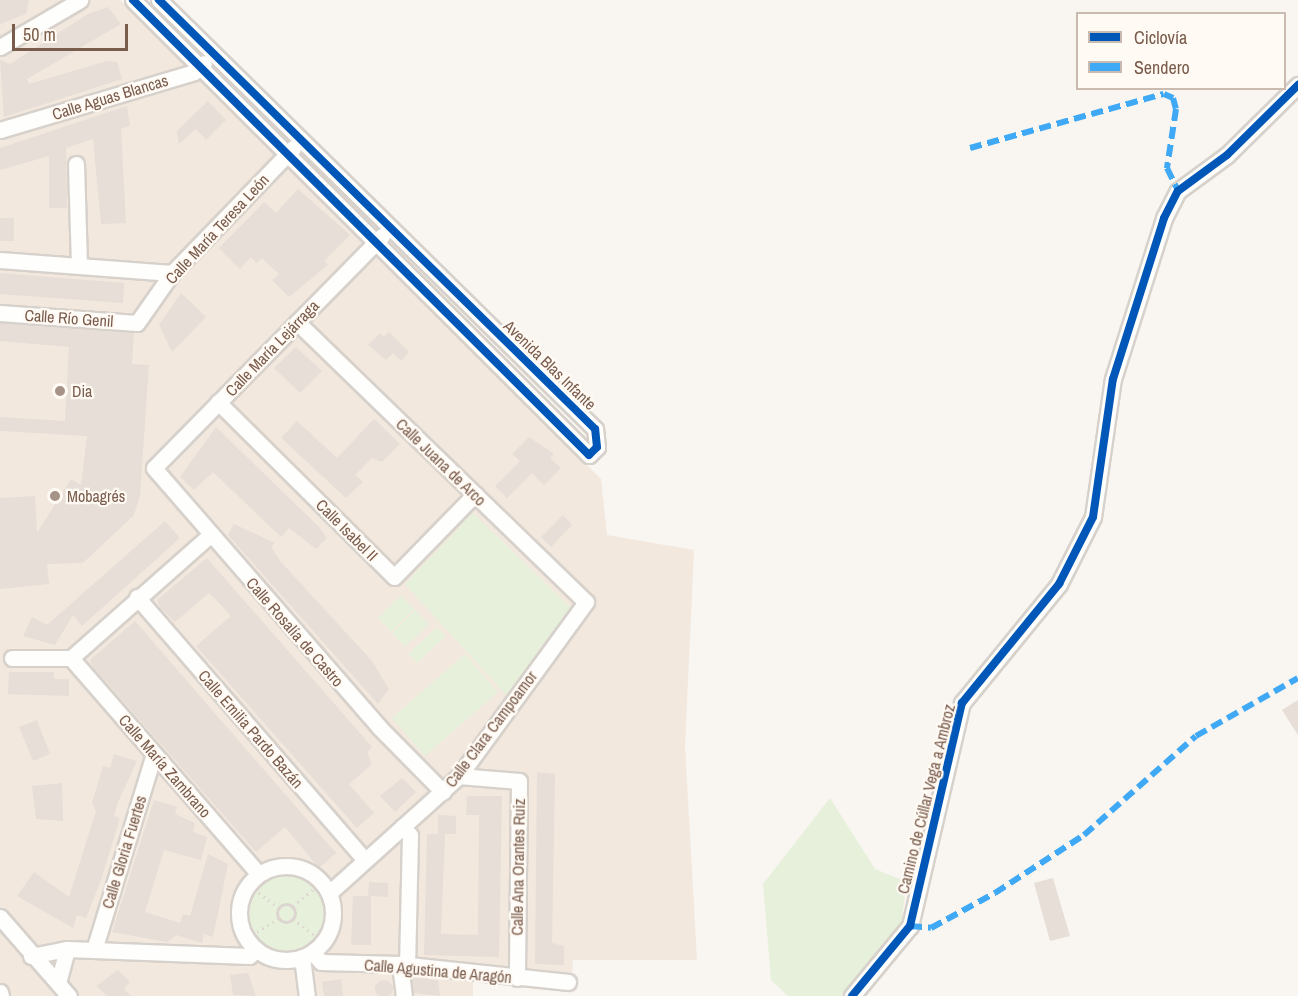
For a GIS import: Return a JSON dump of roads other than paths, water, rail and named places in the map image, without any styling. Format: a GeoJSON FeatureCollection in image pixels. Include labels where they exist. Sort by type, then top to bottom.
{"type":"FeatureCollection","features":[{"type":"Feature","properties":{"kind":"street"},"geometry":{"type":"LineString","coordinates":[[0,47],[80,0]]}},
{"type":"Feature","properties":{"kind":"street","name":"Avenida Blas Infante"},"geometry":{"type":"LineString","coordinates":[[133,0],[589,455],[597,447],[595,429],[159,0]]}},
{"type":"Feature","properties":{"kind":"street","name":"Calle Aguas Blancas"},"geometry":{"type":"LineString","coordinates":[[0,130],[199,68],[214,53]]}},
{"type":"Feature","properties":{"kind":"street","name":"Camino de Cúllar Vega a Ambroz"},"geometry":{"type":"LineString","coordinates":[[852,996],[910,926],[962,703],[1059,584],[1093,517],[1113,379],[1164,218],[1178,191],[1227,155],[1298,85]]}},
{"type":"Feature","properties":{"kind":"street","name":"Calle María Teresa León"},"geometry":{"type":"LineString","coordinates":[[137,323],[172,273],[302,140]]}},
{"type":"Feature","properties":{"kind":"street"},"geometry":{"type":"LineString","coordinates":[[76,164],[79,265]]}},
{"type":"Feature","properties":{"kind":"street","name":"Calle María Lejárraga"},"geometry":{"type":"LineString","coordinates":[[154,468],[391,227]]}},
{"type":"Feature","properties":{"kind":"street"},"geometry":{"type":"LineString","coordinates":[[0,260],[172,273]]}},
{"type":"Feature","properties":{"kind":"street","name":"Calle Río Genil"},"geometry":{"type":"LineString","coordinates":[[0,313],[137,323]]}},
{"type":"Feature","properties":{"kind":"street","name":"Calle Juana de Arco"},"geometry":{"type":"LineString","coordinates":[[297,322],[586,602]]}},
{"type":"Feature","properties":{"kind":"street","name":"Calle Isabel II"},"geometry":{"type":"LineString","coordinates":[[218,402],[394,577],[475,494]]}},
{"type":"Feature","properties":{"kind":"street","name":"Calle Rosalía de Castro"},"geometry":{"type":"LineString","coordinates":[[154,468],[210,535],[443,792]]}},
{"type":"Feature","properties":{"kind":"street"},"geometry":{"type":"LineString","coordinates":[[12,657],[70,657],[210,535]]}},
{"type":"Feature","properties":{"kind":"street","name":"Calle Emilia Pardo Bazán"},"geometry":{"type":"LineString","coordinates":[[137,597],[365,860]]}},
{"type":"Feature","properties":{"kind":"street","name":"Calle Clara Campoamor"},"geometry":{"type":"LineString","coordinates":[[326,887],[365,860],[459,776],[586,602]]}},
{"type":"Feature","properties":{"kind":"street","name":"Calle María Zambrano"},"geometry":{"type":"LineString","coordinates":[[70,657],[154,754],[253,879]]}},
{"type":"Feature","properties":{"kind":"street","name":"Calle Gloria Fuertes"},"geometry":{"type":"LineString","coordinates":[[94,950],[154,754]]}},
{"type":"Feature","properties":{"kind":"street","name":"Calle Ana Orantes Ruiz"},"geometry":{"type":"LineString","coordinates":[[459,776],[519,781],[517,978]]}},
{"type":"Feature","properties":{"kind":"street"},"geometry":{"type":"LineString","coordinates":[[402,827],[410,835],[403,965],[404,996]]}},
{"type":"Feature","properties":{"kind":"street"},"geometry":{"type":"LineString","coordinates":[[307,996],[312,950],[333,916],[326,887],[298,867],[253,879],[238,915],[251,944],[270,957],[312,950]]}},
{"type":"Feature","properties":{"kind":"street"},"geometry":{"type":"LineString","coordinates":[[0,917],[26,951],[69,996]]}},
{"type":"Feature","properties":{"kind":"street"},"geometry":{"type":"LineString","coordinates":[[0,944],[26,951],[67,949],[249,956],[251,944]]}},
{"type":"Feature","properties":{"kind":"street"},"geometry":{"type":"LineString","coordinates":[[58,983],[67,949]]}},
{"type":"Feature","properties":{"kind":"street","name":"Calle Agustina de Aragón"},"geometry":{"type":"LineString","coordinates":[[312,950],[321,962],[403,965],[568,982]]}},
{"type":"Feature","properties":{"kind":"place","name":"Dia"},"geometry":{"type":"Point","coordinates":[60,391]}},
{"type":"Feature","properties":{"kind":"place","name":"Mobagrés"},"geometry":{"type":"Point","coordinates":[55,496]}}]}
